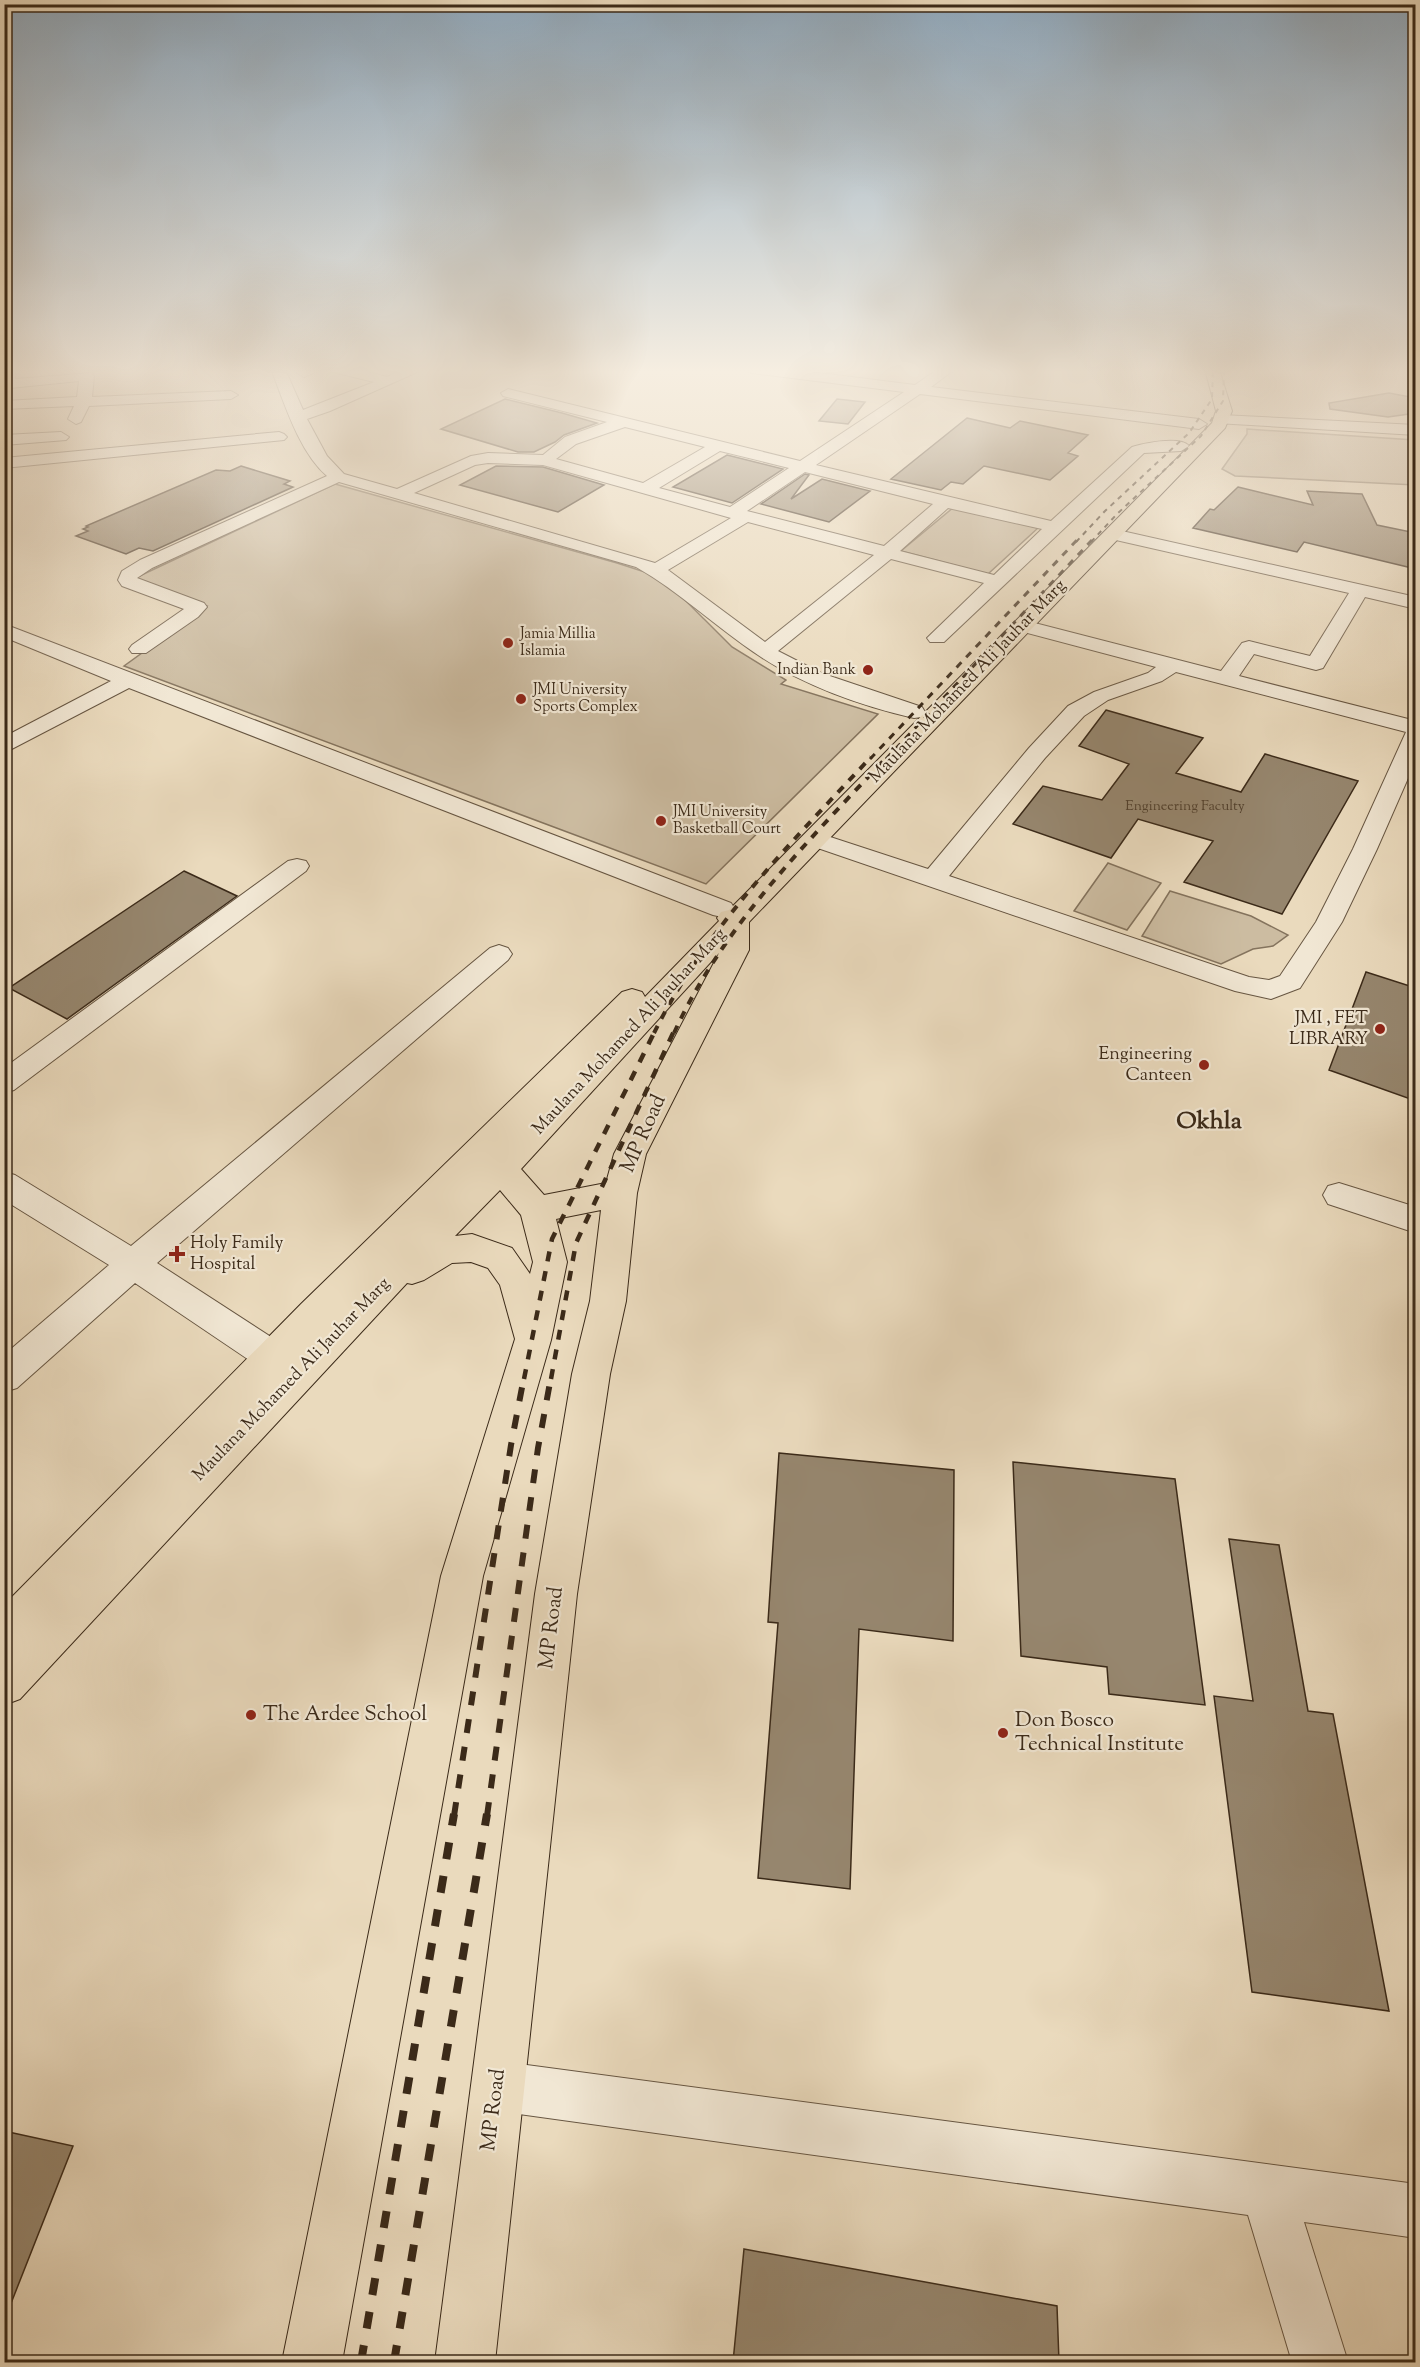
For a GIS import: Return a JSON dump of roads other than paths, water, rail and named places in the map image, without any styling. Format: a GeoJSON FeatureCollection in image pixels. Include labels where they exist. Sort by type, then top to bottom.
{"type":"FeatureCollection","features":[{"type":"Feature","properties":{"kind":"main road","name":"Maulana Mohamed Ali Jauhar Marg"},"geometry":{"type":"LineString","coordinates":[[4,1683],[374,1293],[487,1163],[914,712],[1070,566],[1150,479]]}},
{"type":"Feature","properties":{"kind":"main road","name":"Maulana Mohamed Ali Jauhar Marg"},"geometry":{"type":"LineString","coordinates":[[725,914],[814,839],[1023,626],[1070,566],[1113,534],[1166,479]]}},
{"type":"Feature","properties":{"kind":"main road","name":"MP Road"},"geometry":{"type":"LineString","coordinates":[[465,2362],[556,1594],[591,1374],[608,1301],[620,1193],[630,1154],[735,950],[725,914]]}},
{"type":"Feature","properties":{"kind":"main road","name":"Maulana Mohamed Ali Jauhar Marg"},"geometry":{"type":"LineString","coordinates":[[4,1636],[273,1357],[487,1163]]}},
{"type":"Feature","properties":{"kind":"main road"},"geometry":{"type":"LineString","coordinates":[[312,2362],[462,1576],[533,1340],[550,1262],[537,1210],[487,1163]]}},
{"type":"Feature","properties":{"kind":"main road"},"geometry":{"type":"LineString","coordinates":[[537,1210],[620,1193]]}},
{"type":"Feature","properties":{"kind":"main road"},"geometry":{"type":"LineString","coordinates":[[374,1293],[446,1250],[472,1248],[500,1258],[516,1281],[533,1340]]}},
{"type":"Feature","properties":{"kind":"street"},"geometry":{"type":"LineString","coordinates":[[139,649],[191,614],[197,607],[129,582],[127,580],[129,574],[146,564],[333,479]]}},
{"type":"Feature","properties":{"kind":"street"},"geometry":{"type":"LineString","coordinates":[[347,479],[626,557],[679,583],[704,605],[766,651],[802,672],[914,712]]}},
{"type":"Feature","properties":{"kind":"street"},"geometry":{"type":"LineString","coordinates":[[399,494],[430,479]]}},
{"type":"Feature","properties":{"kind":"street"},"geometry":{"type":"LineString","coordinates":[[611,479],[887,554],[997,581]]}},
{"type":"Feature","properties":{"kind":"street"},"geometry":{"type":"LineString","coordinates":[[645,489],[661,479]]}},
{"type":"Feature","properties":{"kind":"street"},"geometry":{"type":"LineString","coordinates":[[656,570],[739,515],[785,479]]}},
{"type":"Feature","properties":{"kind":"street"},"geometry":{"type":"LineString","coordinates":[[852,479],[1055,527]]}},
{"type":"Feature","properties":{"kind":"street"},"geometry":{"type":"LineString","coordinates":[[937,638],[1106,479]]}},
{"type":"Feature","properties":{"kind":"street"},"geometry":{"type":"LineString","coordinates":[[766,651],[887,554],[945,502]]}},
{"type":"Feature","properties":{"kind":"street"},"geometry":{"type":"LineString","coordinates":[[1113,534],[1416,603]]}},
{"type":"Feature","properties":{"kind":"street"},"geometry":{"type":"LineString","coordinates":[[1226,680],[1249,646],[1316,664],[1360,591]]}},
{"type":"Feature","properties":{"kind":"street"},"geometry":{"type":"LineString","coordinates":[[1023,626],[1416,728]]}},
{"type":"Feature","properties":{"kind":"street"},"geometry":{"type":"LineString","coordinates":[[4,630],[725,914]]}},
{"type":"Feature","properties":{"kind":"street"},"geometry":{"type":"LineString","coordinates":[[934,878],[1037,753],[1076,711],[1101,696],[1155,677],[1173,665]]}},
{"type":"Feature","properties":{"kind":"street"},"geometry":{"type":"LineString","coordinates":[[4,746],[128,680]]}},
{"type":"Feature","properties":{"kind":"street"},"geometry":{"type":"LineString","coordinates":[[814,839],[1245,985],[1263,990],[1281,988],[1290,982],[1329,922],[1365,849],[1416,733]]}},
{"type":"Feature","properties":{"kind":"street"},"geometry":{"type":"LineString","coordinates":[[4,1083],[297,866]]}},
{"type":"Feature","properties":{"kind":"street"},"geometry":{"type":"LineString","coordinates":[[4,1377],[133,1264],[500,954]]}},
{"type":"Feature","properties":{"kind":"street"},"geometry":{"type":"LineString","coordinates":[[4,1184],[133,1264],[273,1357]]}},
{"type":"Feature","properties":{"kind":"street"},"geometry":{"type":"LineString","coordinates":[[1339,1195],[1416,1220]]}},
{"type":"Feature","properties":{"kind":"street"},"geometry":{"type":"LineString","coordinates":[[497,2086],[1416,2211]]}},
{"type":"Feature","properties":{"kind":"street"},"geometry":{"type":"LineString","coordinates":[[1268,2191],[1320,2362]]}},
{"type":"Feature","properties":{"kind":"railway"},"geometry":{"type":"LineString","coordinates":[[1076,542],[1139,479]]}},
{"type":"Feature","properties":{"kind":"railway"},"geometry":{"type":"LineString","coordinates":[[1091,542],[1154,479]]}},
{"type":"Feature","properties":{"kind":"railway"},"geometry":{"type":"LineString","coordinates":[[870,759],[1077,540]]}},
{"type":"Feature","properties":{"kind":"railway"},"geometry":{"type":"LineString","coordinates":[[886,759],[1092,540]]}},
{"type":"Feature","properties":{"kind":"railway"},"geometry":{"type":"LineString","coordinates":[[654,1033],[675,994],[725,921],[781,854],[871,757]]}},
{"type":"Feature","properties":{"kind":"railway"},"geometry":{"type":"LineString","coordinates":[[674,1033],[694,994],[742,921],[797,853],[887,757]]}},
{"type":"Feature","properties":{"kind":"railway"},"geometry":{"type":"LineString","coordinates":[[551,1379],[576,1243],[674,1031]]}},
{"type":"Feature","properties":{"kind":"railway"},"geometry":{"type":"LineString","coordinates":[[524,1379],[552,1239],[654,1033]]}},
{"type":"Feature","properties":{"kind":"railway"},"geometry":{"type":"LineString","coordinates":[[454,1816],[511,1445],[524,1377]]}},
{"type":"Feature","properties":{"kind":"railway"},"geometry":{"type":"LineString","coordinates":[[487,1816],[538,1448],[551,1377]]}},
{"type":"Feature","properties":{"kind":"railway"},"geometry":{"type":"LineString","coordinates":[[361,2362],[454,1814]]}},
{"type":"Feature","properties":{"kind":"railway"},"geometry":{"type":"LineString","coordinates":[[394,2362],[487,1814]]}},
{"type":"Feature","properties":{"kind":"place","name":"Jamia Millia Islamia"},"geometry":{"type":"Point","coordinates":[508,643]}},
{"type":"Feature","properties":{"kind":"place","name":"Indian Bank"},"geometry":{"type":"Point","coordinates":[868,670]}},
{"type":"Feature","properties":{"kind":"place","name":"JMI University Sports Complex"},"geometry":{"type":"Point","coordinates":[521,699]}},
{"type":"Feature","properties":{"kind":"place","name":"JMI University Basketball Court"},"geometry":{"type":"Point","coordinates":[661,821]}},
{"type":"Feature","properties":{"kind":"place","name":"JMI , FET LIBRARY"},"geometry":{"type":"Point","coordinates":[1380,1029]}},
{"type":"Feature","properties":{"kind":"place","name":"Engineering Canteen"},"geometry":{"type":"Point","coordinates":[1204,1065]}},
{"type":"Feature","properties":{"kind":"place","name":"Holy Family Hospital"},"geometry":{"type":"Point","coordinates":[177,1254]}},
{"type":"Feature","properties":{"kind":"place","name":"The Ardee School"},"geometry":{"type":"Point","coordinates":[251,1715]}},
{"type":"Feature","properties":{"kind":"place","name":"Don Bosco Technical Institute"},"geometry":{"type":"Point","coordinates":[1003,1733]}},
{"type":"Feature","properties":{"kind":"district","name":"Okhla"},"geometry":{"type":"Point","coordinates":[1209,1122]}}]}
